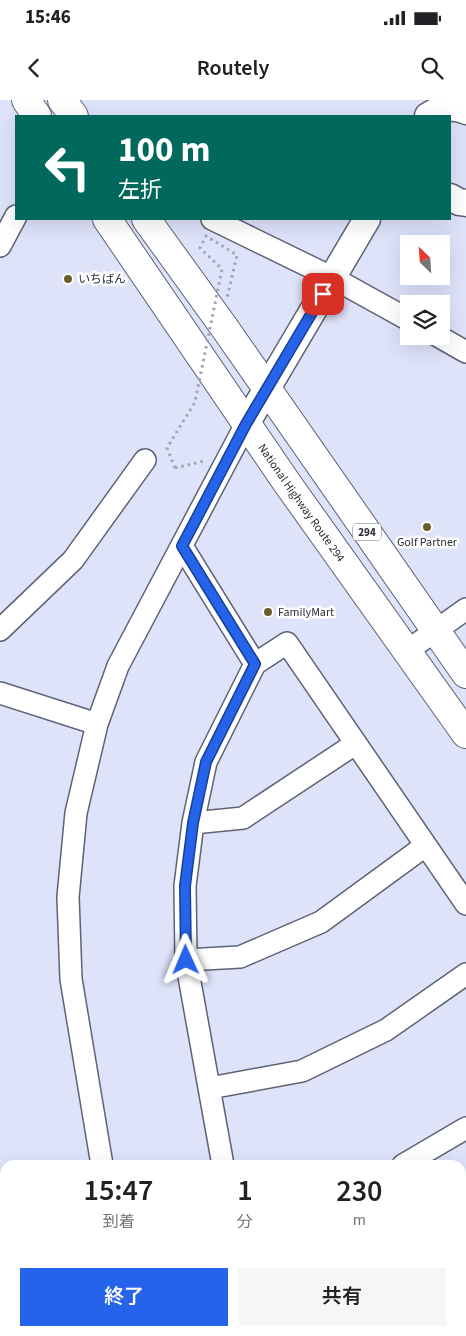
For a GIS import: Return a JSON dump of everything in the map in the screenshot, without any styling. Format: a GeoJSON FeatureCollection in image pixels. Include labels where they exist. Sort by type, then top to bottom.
{"type":"FeatureCollection","features":[{"type":"Feature","properties":{"kind":"highway"},"geometry":{"type":"LineString","coordinates":[[26,100],[36,115]]}},
{"type":"Feature","properties":{"kind":"highway"},"geometry":{"type":"LineString","coordinates":[[62,100],[73,115]]}},
{"type":"Feature","properties":{"kind":"highway","name":"National Highway Route 294"},"geometry":{"type":"LineString","coordinates":[[108,220],[246,424],[466,734]]}},
{"type":"Feature","properties":{"kind":"highway","name":"294"},"geometry":{"type":"LineString","coordinates":[[147,220],[466,674]]}},
{"type":"Feature","properties":{"kind":"main road"},"geometry":{"type":"LineString","coordinates":[[451,198],[466,203]]}},
{"type":"Feature","properties":{"kind":"main road"},"geometry":{"type":"LineString","coordinates":[[246,424],[366,220]]}},
{"type":"Feature","properties":{"kind":"street"},"geometry":{"type":"LineString","coordinates":[[0,246],[15,218]]}},
{"type":"Feature","properties":{"kind":"street"},"geometry":{"type":"LineString","coordinates":[[214,220],[333,278],[400,315]]}},
{"type":"Feature","properties":{"kind":"street"},"geometry":{"type":"LineString","coordinates":[[450,343],[466,352]]}},
{"type":"Feature","properties":{"kind":"street"},"geometry":{"type":"LineString","coordinates":[[101,1160],[71,979],[68,897],[76,813],[97,724],[118,666],[246,424]]}},
{"type":"Feature","properties":{"kind":"street"},"geometry":{"type":"LineString","coordinates":[[0,630],[73,560],[145,460]]}},
{"type":"Feature","properties":{"kind":"street"},"geometry":{"type":"LineString","coordinates":[[182,546],[255,664]]}},
{"type":"Feature","properties":{"kind":"street"},"geometry":{"type":"LineString","coordinates":[[407,652],[466,609]]}},
{"type":"Feature","properties":{"kind":"street"},"geometry":{"type":"LineString","coordinates":[[222,1160],[186,960],[185,886],[193,823],[206,762],[255,664],[287,643],[466,904]]}},
{"type":"Feature","properties":{"kind":"street"},"geometry":{"type":"LineString","coordinates":[[0,693],[97,724]]}},
{"type":"Feature","properties":{"kind":"street"},"geometry":{"type":"LineString","coordinates":[[193,823],[243,818],[356,744]]}},
{"type":"Feature","properties":{"kind":"street"},"geometry":{"type":"LineString","coordinates":[[186,960],[240,957],[321,922],[425,846]]}},
{"type":"Feature","properties":{"kind":"street"},"geometry":{"type":"LineString","coordinates":[[210,1088],[302,1071],[386,1030],[466,974]]}},
{"type":"Feature","properties":{"kind":"street"},"geometry":{"type":"LineString","coordinates":[[412,1160],[466,1128]]}},
{"type":"Feature","properties":{"kind":"path"},"geometry":{"type":"LineString","coordinates":[[206,461],[175,468],[167,448],[195,402],[222,269],[200,248],[206,236],[237,256],[227,298]]}},
{"type":"Feature","properties":{"kind":"place","name":"いちばん"},"geometry":{"type":"Point","coordinates":[68,279]}},
{"type":"Feature","properties":{"kind":"place","name":"Golf Partner"},"geometry":{"type":"Point","coordinates":[427,527]}},
{"type":"Feature","properties":{"kind":"place","name":"FamilyMart"},"geometry":{"type":"Point","coordinates":[268,612]}},
{"type":"Feature","properties":{"kind":"route"},"geometry":{"type":"LineString","coordinates":[[186,960],[185,886],[193,823],[206,762],[255,664],[182,546],[222,473],[246,424],[323,294]]}}]}
